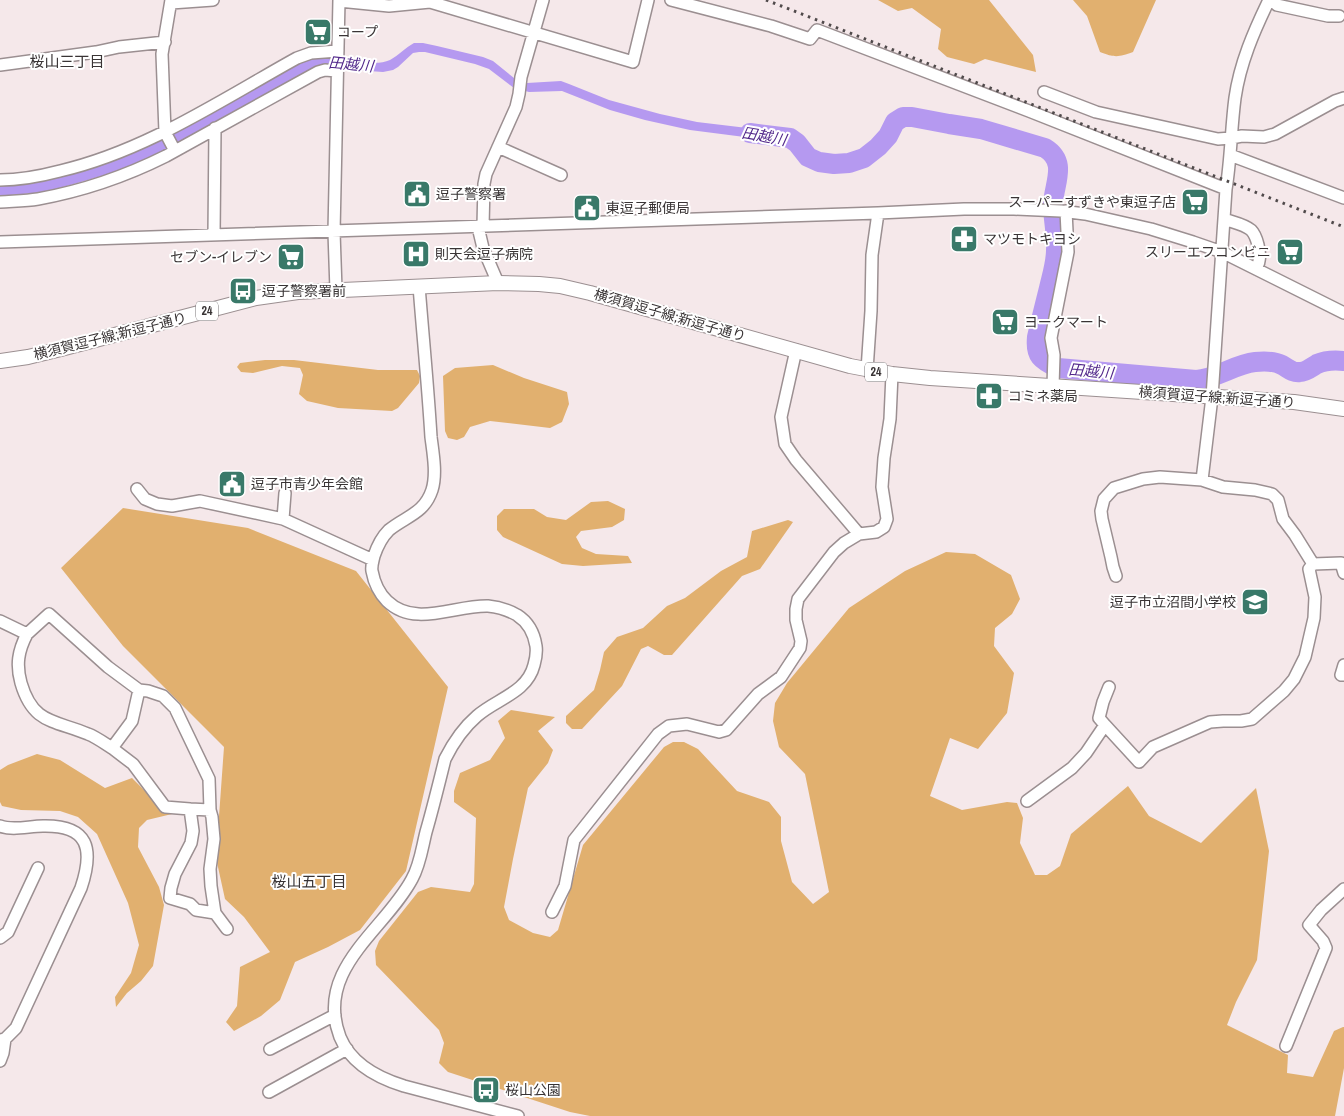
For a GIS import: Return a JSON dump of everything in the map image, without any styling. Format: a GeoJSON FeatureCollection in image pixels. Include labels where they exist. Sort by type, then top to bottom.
{"type":"FeatureCollection","features":[{"type":"Feature","properties":{"kind":"main road","name":"横須賀逗子線;新逗子通り"},"geometry":{"type":"LineString","coordinates":[[0,361],[61,349],[256,298],[298,292],[336,290],[498,283],[539,284],[590,292],[867,370],[892,374],[1294,402],[1344,408]]}},
{"type":"Feature","properties":{"kind":"street"},"geometry":{"type":"LineString","coordinates":[[175,150],[166,133],[162,54],[171,2],[213,0]]}},
{"type":"Feature","properties":{"kind":"street"},"geometry":{"type":"LineString","coordinates":[[336,290],[334,232],[339,0],[389,6],[430,2],[633,62],[648,0]]}},
{"type":"Feature","properties":{"kind":"street"},"geometry":{"type":"LineString","coordinates":[[498,283],[483,248],[480,226],[484,184],[486,174],[513,114],[519,94],[521,76],[543,0]]}},
{"type":"Feature","properties":{"kind":"street"},"geometry":{"type":"LineString","coordinates":[[671,0],[697,3],[810,39],[817,30],[1226,189]]}},
{"type":"Feature","properties":{"kind":"street"},"geometry":{"type":"LineString","coordinates":[[1202,480],[1212,397],[1226,189],[1229,176],[1235,97],[1239,77],[1251,39],[1270,0],[1277,5],[1328,16],[1339,16]]}},
{"type":"Feature","properties":{"kind":"street"},"geometry":{"type":"LineString","coordinates":[[0,65],[165,42]]}},
{"type":"Feature","properties":{"kind":"street"},"geometry":{"type":"LineString","coordinates":[[0,180],[38,176],[111,156],[166,133],[297,58],[324,51],[338,52]]}},
{"type":"Feature","properties":{"kind":"street"},"geometry":{"type":"LineString","coordinates":[[0,202],[37,199],[109,181],[150,164],[318,72],[337,70]]}},
{"type":"Feature","properties":{"kind":"street"},"geometry":{"type":"LineString","coordinates":[[1044,92],[1096,112],[1218,138],[1264,137],[1275,134],[1335,101],[1344,98]]}},
{"type":"Feature","properties":{"kind":"street"},"geometry":{"type":"LineString","coordinates":[[214,235],[216,128]]}},
{"type":"Feature","properties":{"kind":"street"},"geometry":{"type":"LineString","coordinates":[[498,147],[560,174]]}},
{"type":"Feature","properties":{"kind":"street"},"geometry":{"type":"LineString","coordinates":[[1230,155],[1344,198]]}},
{"type":"Feature","properties":{"kind":"street"},"geometry":{"type":"LineString","coordinates":[[0,242],[964,209],[1047,210],[1085,214],[1150,229],[1222,252],[1344,313]]}},
{"type":"Feature","properties":{"kind":"street"},"geometry":{"type":"LineString","coordinates":[[1052,386],[1054,355],[1051,338],[1068,252],[1064,211]]}},
{"type":"Feature","properties":{"kind":"street"},"geometry":{"type":"LineString","coordinates":[[867,370],[872,255],[878,213]]}},
{"type":"Feature","properties":{"kind":"street"},"geometry":{"type":"LineString","coordinates":[[1224,219],[1246,227],[1255,236],[1260,255],[1256,269]]}},
{"type":"Feature","properties":{"kind":"street"},"geometry":{"type":"LineString","coordinates":[[419,286],[430,410],[434,470],[433,488],[423,507],[389,530],[384,536],[373,560],[372,569],[381,595],[392,606],[406,612],[422,615],[484,606],[508,610],[523,619],[529,626],[534,635],[536,654],[533,668],[524,684],[478,715],[461,733],[449,751],[417,869],[405,891],[346,965],[337,989],[335,1015],[338,1031],[347,1049],[368,1070],[391,1082],[518,1116]]}},
{"type":"Feature","properties":{"kind":"street"},"geometry":{"type":"LineString","coordinates":[[796,350],[781,416],[785,444],[796,460],[859,534]]}},
{"type":"Feature","properties":{"kind":"street"},"geometry":{"type":"LineString","coordinates":[[552,912],[565,886],[574,840],[658,734],[669,726],[687,724],[719,732],[726,730],[758,694],[781,678],[800,648],[801,641],[796,620],[798,599],[834,552],[859,534],[876,532],[884,527],[887,519],[882,486],[890,419],[892,374]]}},
{"type":"Feature","properties":{"kind":"street"},"geometry":{"type":"LineString","coordinates":[[1116,576],[1102,519],[1101,511],[1104,500],[1114,488],[1143,479],[1160,477],[1202,480],[1223,487],[1255,490],[1272,494],[1278,500],[1283,519],[1313,564]]}},
{"type":"Feature","properties":{"kind":"street"},"geometry":{"type":"LineString","coordinates":[[137,489],[145,498],[157,504],[172,506],[200,501],[283,519],[373,560]]}},
{"type":"Feature","properties":{"kind":"street"},"geometry":{"type":"LineString","coordinates":[[283,519],[285,493]]}},
{"type":"Feature","properties":{"kind":"street"},"geometry":{"type":"LineString","coordinates":[[1109,687],[1102,702],[1099,718],[1139,762],[1153,747],[1210,722],[1252,719],[1284,691],[1294,679],[1305,657],[1314,618],[1315,597],[1309,569],[1313,564],[1341,563],[1344,572]]}},
{"type":"Feature","properties":{"kind":"street"},"geometry":{"type":"LineString","coordinates":[[210,810],[165,807],[132,764],[112,748],[90,735],[46,720],[35,712],[24,694],[18,661],[21,645],[27,634],[49,614],[108,667],[139,690],[163,696],[175,708],[209,779],[210,810],[214,839],[210,870],[215,913],[227,929]]}},
{"type":"Feature","properties":{"kind":"street"},"geometry":{"type":"LineString","coordinates":[[0,621],[27,634]]}},
{"type":"Feature","properties":{"kind":"street"},"geometry":{"type":"LineString","coordinates":[[1344,665],[1341,674],[1344,675]]}},
{"type":"Feature","properties":{"kind":"street"},"geometry":{"type":"LineString","coordinates":[[112,748],[132,722],[139,690]]}},
{"type":"Feature","properties":{"kind":"street"},"geometry":{"type":"LineString","coordinates":[[1026,801],[1072,768],[1086,753],[1105,725]]}},
{"type":"Feature","properties":{"kind":"street"},"geometry":{"type":"LineString","coordinates":[[190,809],[193,831],[190,843],[175,874],[170,898],[190,904],[196,910],[215,913]]}},
{"type":"Feature","properties":{"kind":"street"},"geometry":{"type":"LineString","coordinates":[[0,826],[14,828],[61,826],[71,829],[86,844],[88,853],[86,872],[81,888],[16,1028],[3,1039],[4,1053],[0,1061]]}},
{"type":"Feature","properties":{"kind":"street"},"geometry":{"type":"LineString","coordinates":[[0,938],[8,932],[38,868]]}},
{"type":"Feature","properties":{"kind":"street"},"geometry":{"type":"LineString","coordinates":[[1286,1046],[1326,948],[1323,941],[1309,925],[1321,910],[1344,889]]}},
{"type":"Feature","properties":{"kind":"street"},"geometry":{"type":"LineString","coordinates":[[270,1049],[335,1015]]}},
{"type":"Feature","properties":{"kind":"street"},"geometry":{"type":"LineString","coordinates":[[269,1092],[347,1049]]}},
{"type":"Feature","properties":{"kind":"shaded area"},"geometry":{"type":"Polygon","coordinates":[[[878,0],[989,0],[1033,55],[1036,72],[985,59],[974,64],[947,57],[938,49],[941,29],[912,8],[898,11],[878,0]]]}},
{"type":"Feature","properties":{"kind":"shaded area"},"geometry":{"type":"Polygon","coordinates":[[[1073,0],[1156,0],[1133,52],[1117,56],[1100,52],[1087,16],[1073,0]]]}},
{"type":"Feature","properties":{"kind":"shaded area"},"geometry":{"type":"Polygon","coordinates":[[[265,360],[294,360],[378,370],[417,370],[420,376],[419,383],[398,408],[392,411],[338,408],[307,401],[299,394],[303,375],[300,368],[282,366],[253,373],[241,372],[237,367],[240,363],[265,360]]]}},
{"type":"Feature","properties":{"kind":"shaded area"},"geometry":{"type":"Polygon","coordinates":[[[493,365],[524,378],[567,392],[569,404],[562,422],[550,428],[490,421],[470,427],[464,437],[457,440],[448,438],[445,431],[443,376],[455,368],[493,365]]]}},
{"type":"Feature","properties":{"kind":"shaded area"},"geometry":{"type":"Polygon","coordinates":[[[608,501],[625,509],[624,520],[612,527],[581,531],[576,537],[582,548],[596,554],[628,556],[632,563],[583,566],[562,564],[503,537],[497,530],[497,516],[504,509],[534,509],[547,517],[566,520],[591,502],[608,501]]]}},
{"type":"Feature","properties":{"kind":"shaded area"},"geometry":{"type":"Polygon","coordinates":[[[123,508],[248,528],[356,571],[448,687],[406,871],[360,930],[295,962],[280,1000],[261,1016],[234,1031],[226,1022],[237,1006],[240,967],[270,952],[244,917],[225,899],[216,858],[224,747],[123,646],[61,568],[123,508]]]}},
{"type":"Feature","properties":{"kind":"shaded area"},"geometry":{"type":"Polygon","coordinates":[[[788,520],[793,522],[760,569],[742,576],[672,655],[664,655],[648,646],[641,649],[622,686],[582,729],[572,729],[566,723],[566,716],[594,690],[604,652],[617,637],[643,628],[667,606],[685,598],[721,571],[747,557],[752,531],[788,520]]]}},
{"type":"Feature","properties":{"kind":"shaded area"},"geometry":{"type":"Polygon","coordinates":[[[946,552],[975,554],[1011,575],[1020,599],[1012,614],[995,628],[994,646],[1014,673],[1007,713],[978,749],[950,738],[930,796],[962,810],[1007,802],[1017,803],[1023,818],[1020,843],[1035,875],[1047,875],[1060,866],[1071,834],[1128,786],[1149,816],[1201,843],[1256,788],[1269,851],[1257,960],[1227,1025],[1288,1055],[1287,1073],[1313,1077],[1334,1031],[1344,1027],[1344,1068],[1335,1116],[590,1116],[570,1112],[448,1072],[439,1063],[444,1043],[439,1030],[376,965],[375,951],[379,941],[418,892],[431,887],[470,892],[474,884],[476,818],[454,802],[454,791],[460,773],[490,760],[505,738],[498,721],[511,710],[555,717],[538,731],[553,750],[548,763],[528,788],[504,907],[509,920],[533,933],[550,937],[558,930],[583,845],[664,747],[673,742],[684,742],[698,749],[737,791],[769,802],[781,817],[781,841],[792,882],[813,904],[829,892],[805,774],[779,747],[773,721],[775,703],[787,683],[849,608],[905,571],[946,552]]]}},
{"type":"Feature","properties":{"kind":"shaded area"},"geometry":{"type":"Polygon","coordinates":[[[37,754],[60,760],[105,788],[132,778],[155,801],[172,814],[147,820],[139,828],[138,847],[159,887],[164,905],[153,966],[116,1007],[115,997],[131,973],[139,945],[128,903],[97,834],[78,817],[60,811],[21,810],[2,806],[0,802],[0,770],[37,754]]]}},
{"type":"Feature","properties":{"kind":"water"},"geometry":{"type":"Polygon","coordinates":[[[414,43],[423,43],[483,57],[493,61],[514,78],[527,83],[561,81],[609,100],[660,114],[697,122],[780,132],[776,141],[690,130],[610,110],[562,91],[529,92],[514,88],[489,69],[475,64],[419,52],[413,53],[393,70],[383,72],[354,70],[351,66],[332,64],[320,67],[167,150],[119,171],[46,192],[0,196],[0,185],[83,170],[129,155],[165,138],[302,61],[323,56],[372,63],[381,62],[390,60],[414,43]]]}},
{"type":"Feature","properties":{"kind":"waterway","name":"田越川"},"geometry":{"type":"LineString","coordinates":[[750,133],[790,138],[797,143],[808,157],[819,162],[834,164],[849,163],[864,158],[878,147],[888,136],[895,122],[903,117],[981,129],[1045,148],[1052,154],[1058,166],[1053,204],[1056,255],[1037,337],[1037,349],[1043,360],[1058,368],[1196,380],[1211,377],[1255,362],[1276,363],[1297,372],[1324,362],[1344,361]]}},
{"type":"Feature","properties":{"kind":"railway"},"geometry":{"type":"LineString","coordinates":[[766,0],[1344,227]]}},
{"type":"Feature","properties":{"kind":"place","name":"コープ"},"geometry":{"type":"Point","coordinates":[318,32]}},
{"type":"Feature","properties":{"kind":"place","name":"逗子警察署"},"geometry":{"type":"Point","coordinates":[417,194]}},
{"type":"Feature","properties":{"kind":"place","name":"スーパーすずきや東逗子店"},"geometry":{"type":"Point","coordinates":[1195,202]}},
{"type":"Feature","properties":{"kind":"place","name":"東逗子郵便局"},"geometry":{"type":"Point","coordinates":[587,208]}},
{"type":"Feature","properties":{"kind":"place","name":"マツモトキヨシ"},"geometry":{"type":"Point","coordinates":[964,239]}},
{"type":"Feature","properties":{"kind":"place","name":"スリーエフコンビニ"},"geometry":{"type":"Point","coordinates":[1290,252]}},
{"type":"Feature","properties":{"kind":"place","name":"則天会逗子病院"},"geometry":{"type":"Point","coordinates":[416,254]}},
{"type":"Feature","properties":{"kind":"place","name":"セブン-イレブン"},"geometry":{"type":"Point","coordinates":[291,257]}},
{"type":"Feature","properties":{"kind":"place","name":"逗子警察署前"},"geometry":{"type":"Point","coordinates":[243,291]}},
{"type":"Feature","properties":{"kind":"place","name":"ヨークマート"},"geometry":{"type":"Point","coordinates":[1005,322]}},
{"type":"Feature","properties":{"kind":"place","name":"コミネ薬局"},"geometry":{"type":"Point","coordinates":[989,396]}},
{"type":"Feature","properties":{"kind":"place","name":"逗子市青少年会館"},"geometry":{"type":"Point","coordinates":[232,484]}},
{"type":"Feature","properties":{"kind":"place","name":"逗子市立沼間小学校"},"geometry":{"type":"Point","coordinates":[1255,602]}},
{"type":"Feature","properties":{"kind":"place","name":"桜山公園"},"geometry":{"type":"Point","coordinates":[486,1090]}},
{"type":"Feature","properties":{"kind":"district","name":"桜山三丁目"},"geometry":{"type":"Point","coordinates":[67,61]}},
{"type":"Feature","properties":{"kind":"district","name":"桜山五丁目"},"geometry":{"type":"Point","coordinates":[309,881]}}]}
